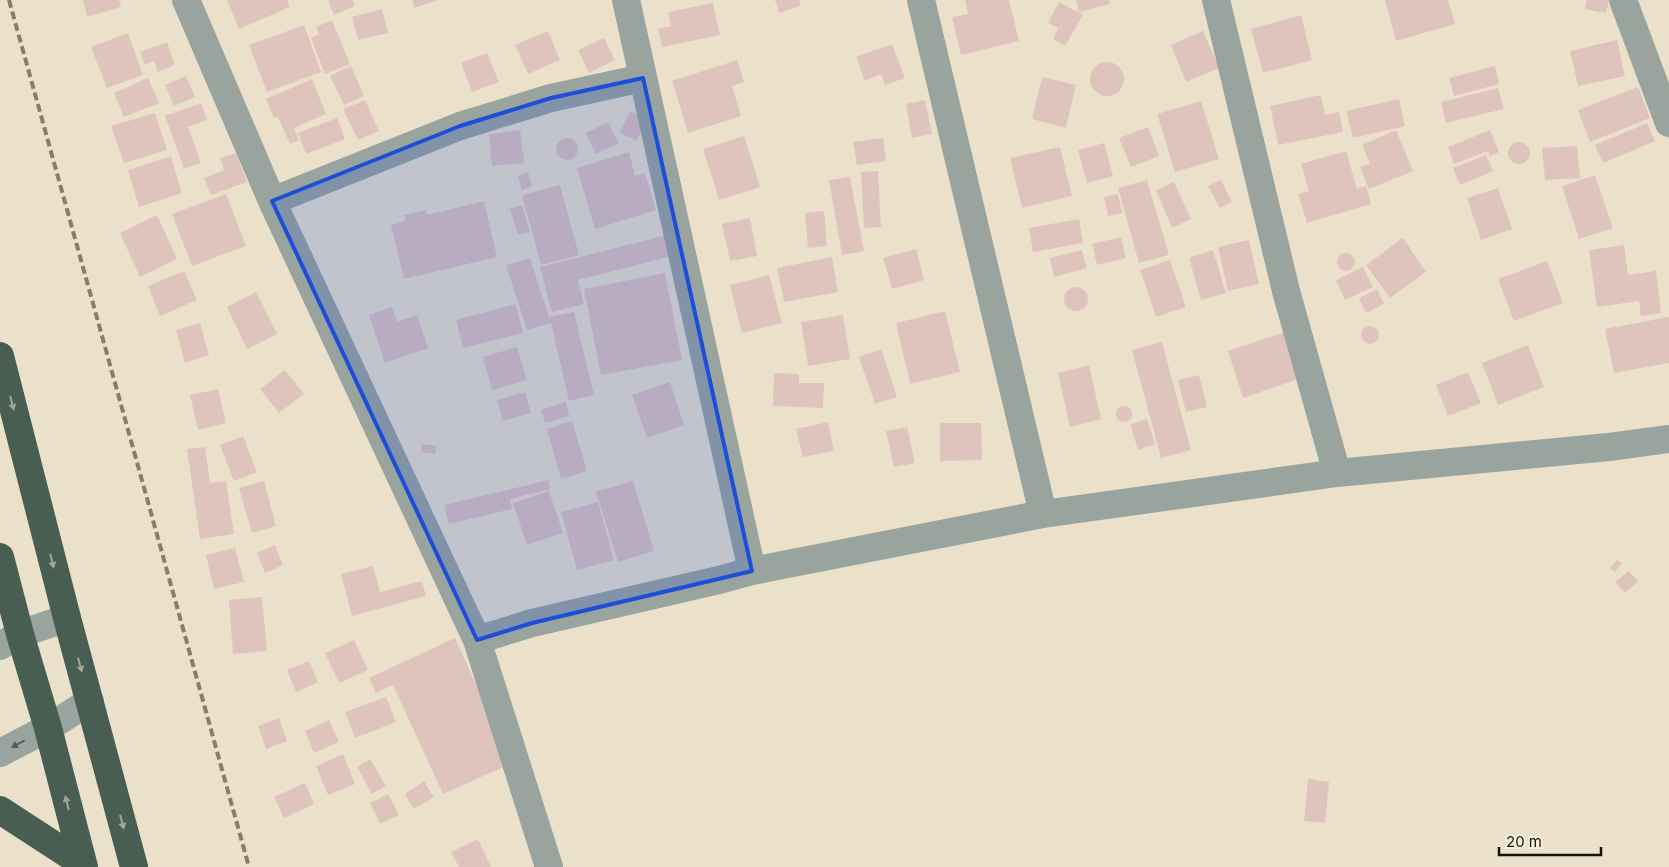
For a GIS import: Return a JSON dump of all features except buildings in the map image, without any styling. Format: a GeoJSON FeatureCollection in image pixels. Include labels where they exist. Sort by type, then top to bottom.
{"type":"FeatureCollection","features":[{"type":"Feature","properties":{"kind":"highway"},"geometry":{"type":"LineString","coordinates":[[0,356],[67,618],[134,867]]}},
{"type":"Feature","properties":{"kind":"highway"},"geometry":{"type":"LineString","coordinates":[[0,557],[10,640],[48,728],[83,866]]}},
{"type":"Feature","properties":{"kind":"highway"},"geometry":{"type":"LineString","coordinates":[[0,810],[83,866]]}},
{"type":"Feature","properties":{"kind":"street"},"geometry":{"type":"LineString","coordinates":[[186,0],[272,201],[477,640],[549,867]]}},
{"type":"Feature","properties":{"kind":"street"},"geometry":{"type":"LineString","coordinates":[[626,0],[752,571]]}},
{"type":"Feature","properties":{"kind":"street"},"geometry":{"type":"LineString","coordinates":[[921,0],[1043,514]]}},
{"type":"Feature","properties":{"kind":"street"},"geometry":{"type":"LineString","coordinates":[[1216,0],[1286,291],[1337,473]]}},
{"type":"Feature","properties":{"kind":"street"},"geometry":{"type":"LineString","coordinates":[[1623,0],[1669,123]]}},
{"type":"Feature","properties":{"kind":"street"},"geometry":{"type":"LineString","coordinates":[[272,201],[460,126],[551,98],[643,78]]}},
{"type":"Feature","properties":{"kind":"street"},"geometry":{"type":"LineString","coordinates":[[477,640],[532,623],[752,571],[1043,514],[1337,473],[1609,447],[1669,439]]}},
{"type":"Feature","properties":{"kind":"street"},"geometry":{"type":"LineString","coordinates":[[10,640],[67,618]]}},
{"type":"Feature","properties":{"kind":"street"},"geometry":{"type":"LineString","coordinates":[[0,753],[48,728],[90,702]]}},
{"type":"Feature","properties":{"kind":"highlighted area"},"geometry":{"type":"Polygon","coordinates":[[[643,78],[752,571],[532,623],[477,640],[272,201],[460,126],[551,98],[643,78]]]}},
{"type":"Feature","properties":{"kind":"railway"},"geometry":{"type":"LineString","coordinates":[[9,0],[249,867]]}}]}
